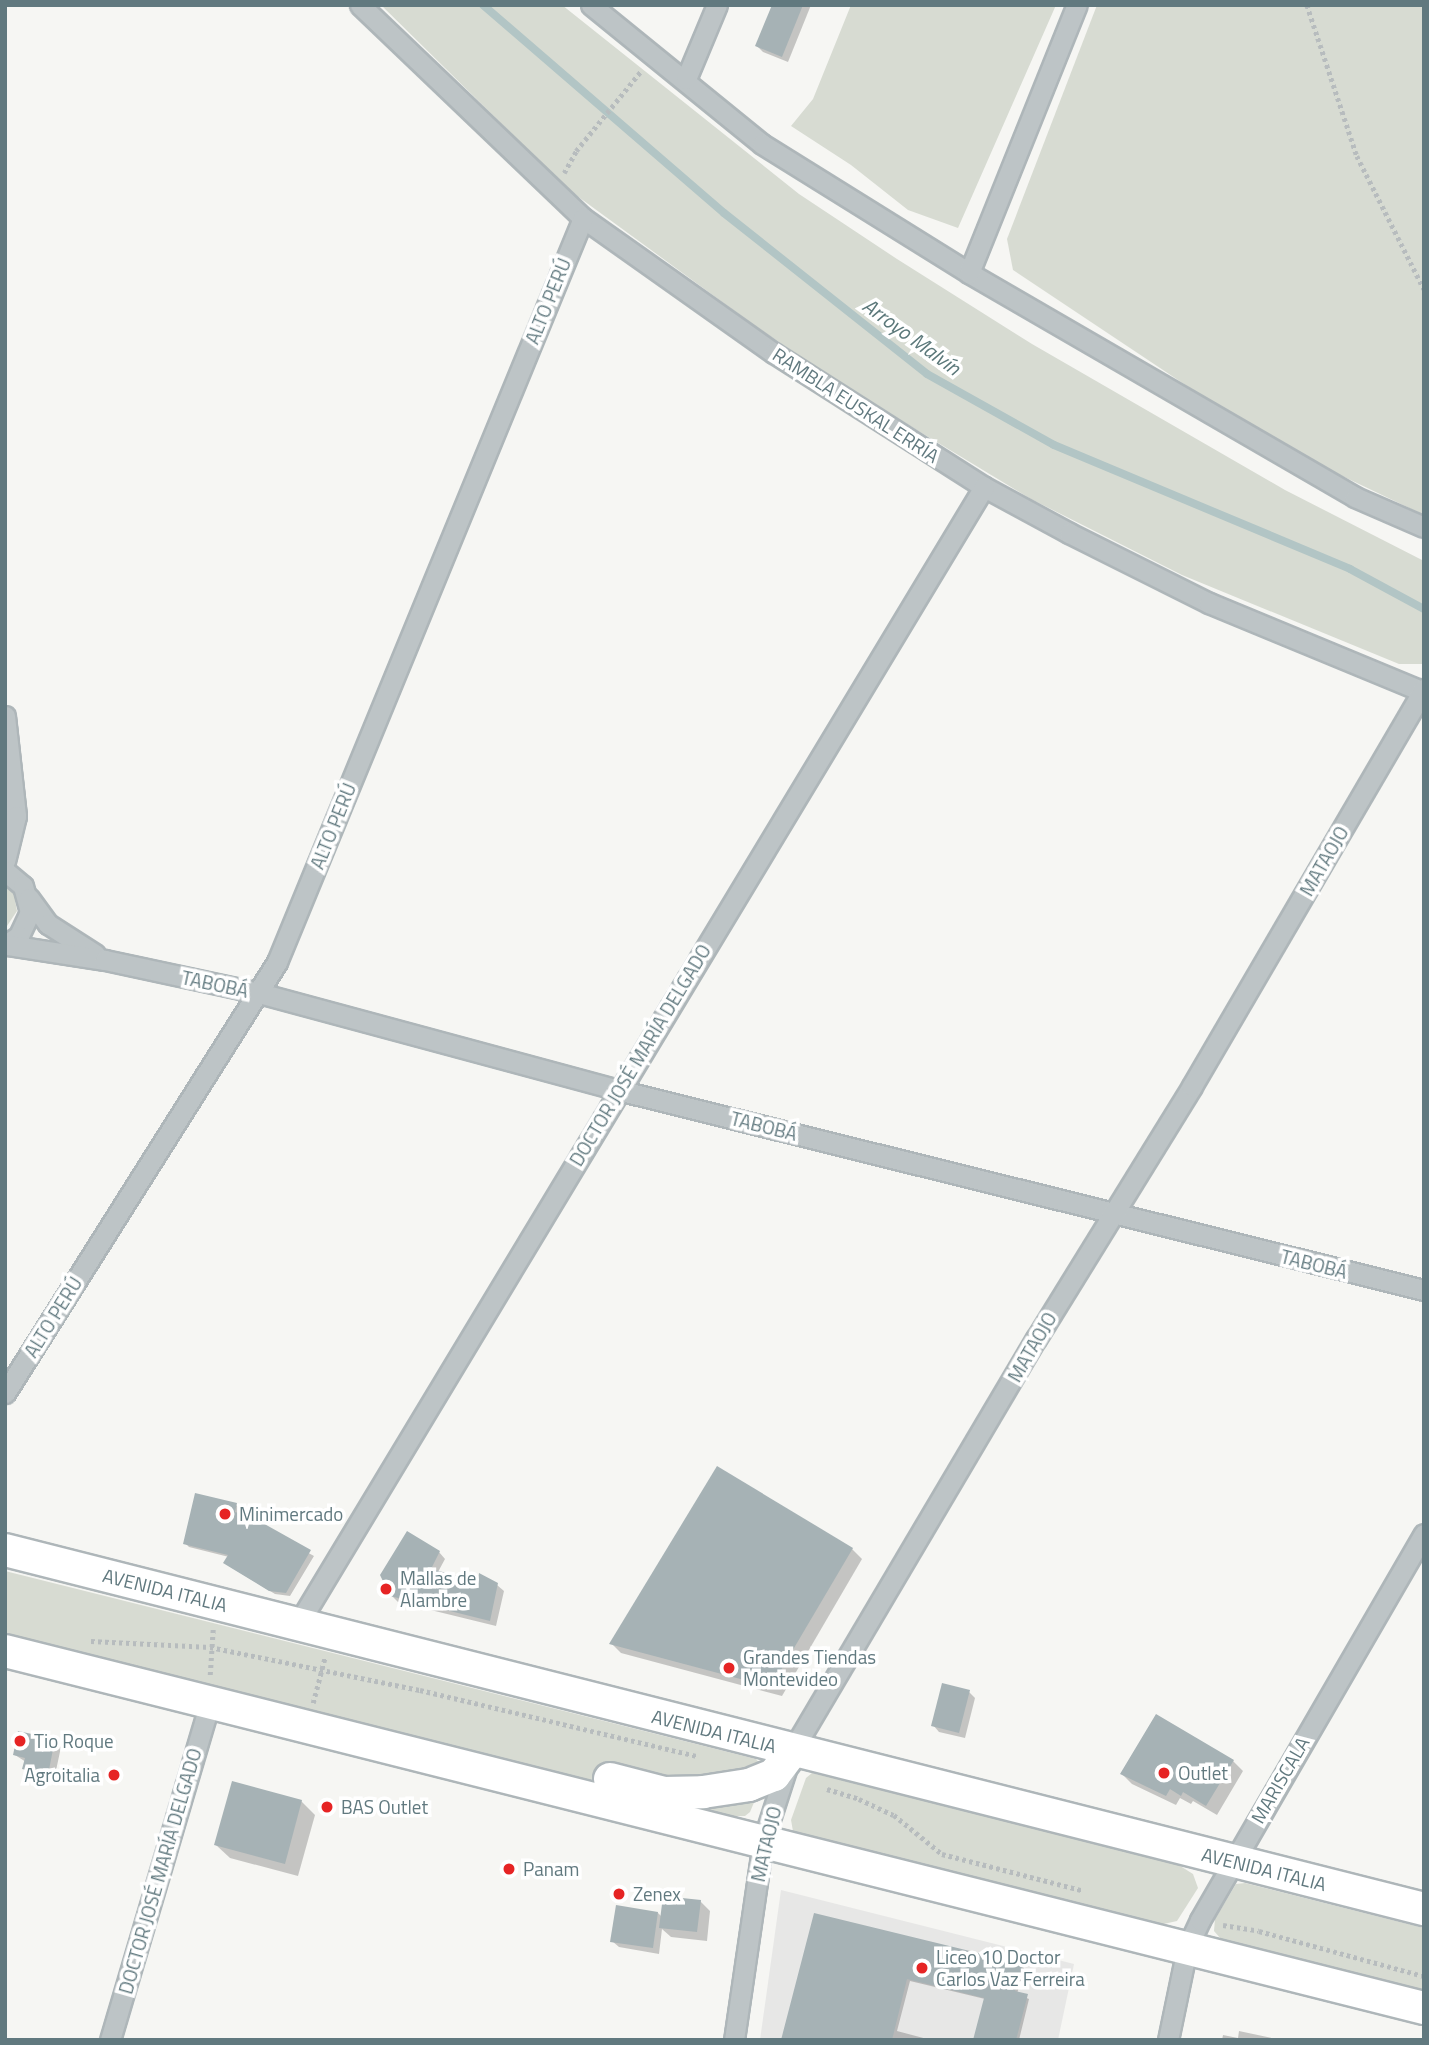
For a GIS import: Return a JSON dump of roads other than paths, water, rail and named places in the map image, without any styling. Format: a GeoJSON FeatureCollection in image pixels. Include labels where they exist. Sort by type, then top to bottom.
{"type":"FeatureCollection","features":[{"type":"Feature","properties":{"kind":"main road","name":"AVENIDA ITALIA"},"geometry":{"type":"LineString","coordinates":[[5,1549],[792,1751],[1424,1909]]}},
{"type":"Feature","properties":{"kind":"main road"},"geometry":{"type":"LineString","coordinates":[[5,1651],[1424,2008]]}},
{"type":"Feature","properties":{"kind":"main road"},"geometry":{"type":"LineString","coordinates":[[471,1767],[536,1761],[664,1793],[703,1792],[749,1785],[774,1775],[792,1751]]}},
{"type":"Feature","properties":{"kind":"street","name":"RAMBLA EUSKAL ERRÍA"},"geometry":{"type":"LineString","coordinates":[[360,5],[583,218],[774,353],[984,487],[1209,603],[1320,652],[1423,691]]}},
{"type":"Feature","properties":{"kind":"street"},"geometry":{"type":"LineString","coordinates":[[591,5],[762,144],[969,274],[1355,497],[1424,527]]}},
{"type":"Feature","properties":{"kind":"street"},"geometry":{"type":"LineString","coordinates":[[685,79],[717,5]]}},
{"type":"Feature","properties":{"kind":"street"},"geometry":{"type":"LineString","coordinates":[[969,274],[1077,5]]}},
{"type":"Feature","properties":{"kind":"street","name":"ALTO PERÚ"},"geometry":{"type":"LineString","coordinates":[[5,1393],[277,962],[583,218]]}},
{"type":"Feature","properties":{"kind":"street","name":"DOCTOR JOSÉ MARÍA DELGADO"},"geometry":{"type":"LineString","coordinates":[[298,1624],[984,487]]}},
{"type":"Feature","properties":{"kind":"street","name":"MATAOJO"},"geometry":{"type":"LineString","coordinates":[[734,2040],[763,1841],[792,1751],[1112,1212],[1192,1086],[1423,691]]}},
{"type":"Feature","properties":{"kind":"street"},"geometry":{"type":"LineString","coordinates":[[5,716],[16,816],[5,861]]}},
{"type":"Feature","properties":{"kind":"street","name":"TABOBÁ"},"geometry":{"type":"LineString","coordinates":[[5,871],[23,886],[48,924],[105,960]]}},
{"type":"Feature","properties":{"kind":"street","name":"TABOBÁ"},"geometry":{"type":"LineString","coordinates":[[7,945],[26,925],[30,912],[29,898]]}},
{"type":"Feature","properties":{"kind":"street","name":"TABOBÁ"},"geometry":{"type":"LineString","coordinates":[[7,945],[105,960],[259,993],[618,1090],[1424,1290]]}},
{"type":"Feature","properties":{"kind":"street","name":"MARISCALA"},"geometry":{"type":"LineString","coordinates":[[1168,2040],[1187,1948],[1232,1861],[1424,1534]]}},
{"type":"Feature","properties":{"kind":"street","name":"DOCTOR JOSÉ MARÍA DELGADO"},"geometry":{"type":"LineString","coordinates":[[110,2040],[209,1702]]}},
{"type":"Feature","properties":{"kind":"waterway","name":"Arroyo Malvín"},"geometry":{"type":"LineString","coordinates":[[483,5],[724,213],[927,374],[1054,445],[1350,569],[1424,609]]}},
{"type":"Feature","properties":{"kind":"place","name":"Minimercado"},"geometry":{"type":"Point","coordinates":[225,1514]}},
{"type":"Feature","properties":{"kind":"place","name":"Mallas de Alambre"},"geometry":{"type":"Point","coordinates":[386,1589]}},
{"type":"Feature","properties":{"kind":"place","name":"Grandes Tiendas Montevideo"},"geometry":{"type":"Point","coordinates":[729,1668]}},
{"type":"Feature","properties":{"kind":"place","name":"Tio Roque"},"geometry":{"type":"Point","coordinates":[20,1741]}},
{"type":"Feature","properties":{"kind":"place","name":"Outlet"},"geometry":{"type":"Point","coordinates":[1164,1773]}},
{"type":"Feature","properties":{"kind":"place","name":"Agroitalia"},"geometry":{"type":"Point","coordinates":[114,1775]}},
{"type":"Feature","properties":{"kind":"place","name":"BAS Outlet"},"geometry":{"type":"Point","coordinates":[327,1807]}},
{"type":"Feature","properties":{"kind":"place","name":"Panam"},"geometry":{"type":"Point","coordinates":[509,1869]}},
{"type":"Feature","properties":{"kind":"place","name":"Zenex"},"geometry":{"type":"Point","coordinates":[619,1894]}},
{"type":"Feature","properties":{"kind":"place","name":"Liceo 10 Doctor Carlos Vaz Ferreira"},"geometry":{"type":"Point","coordinates":[922,1968]}}]}
